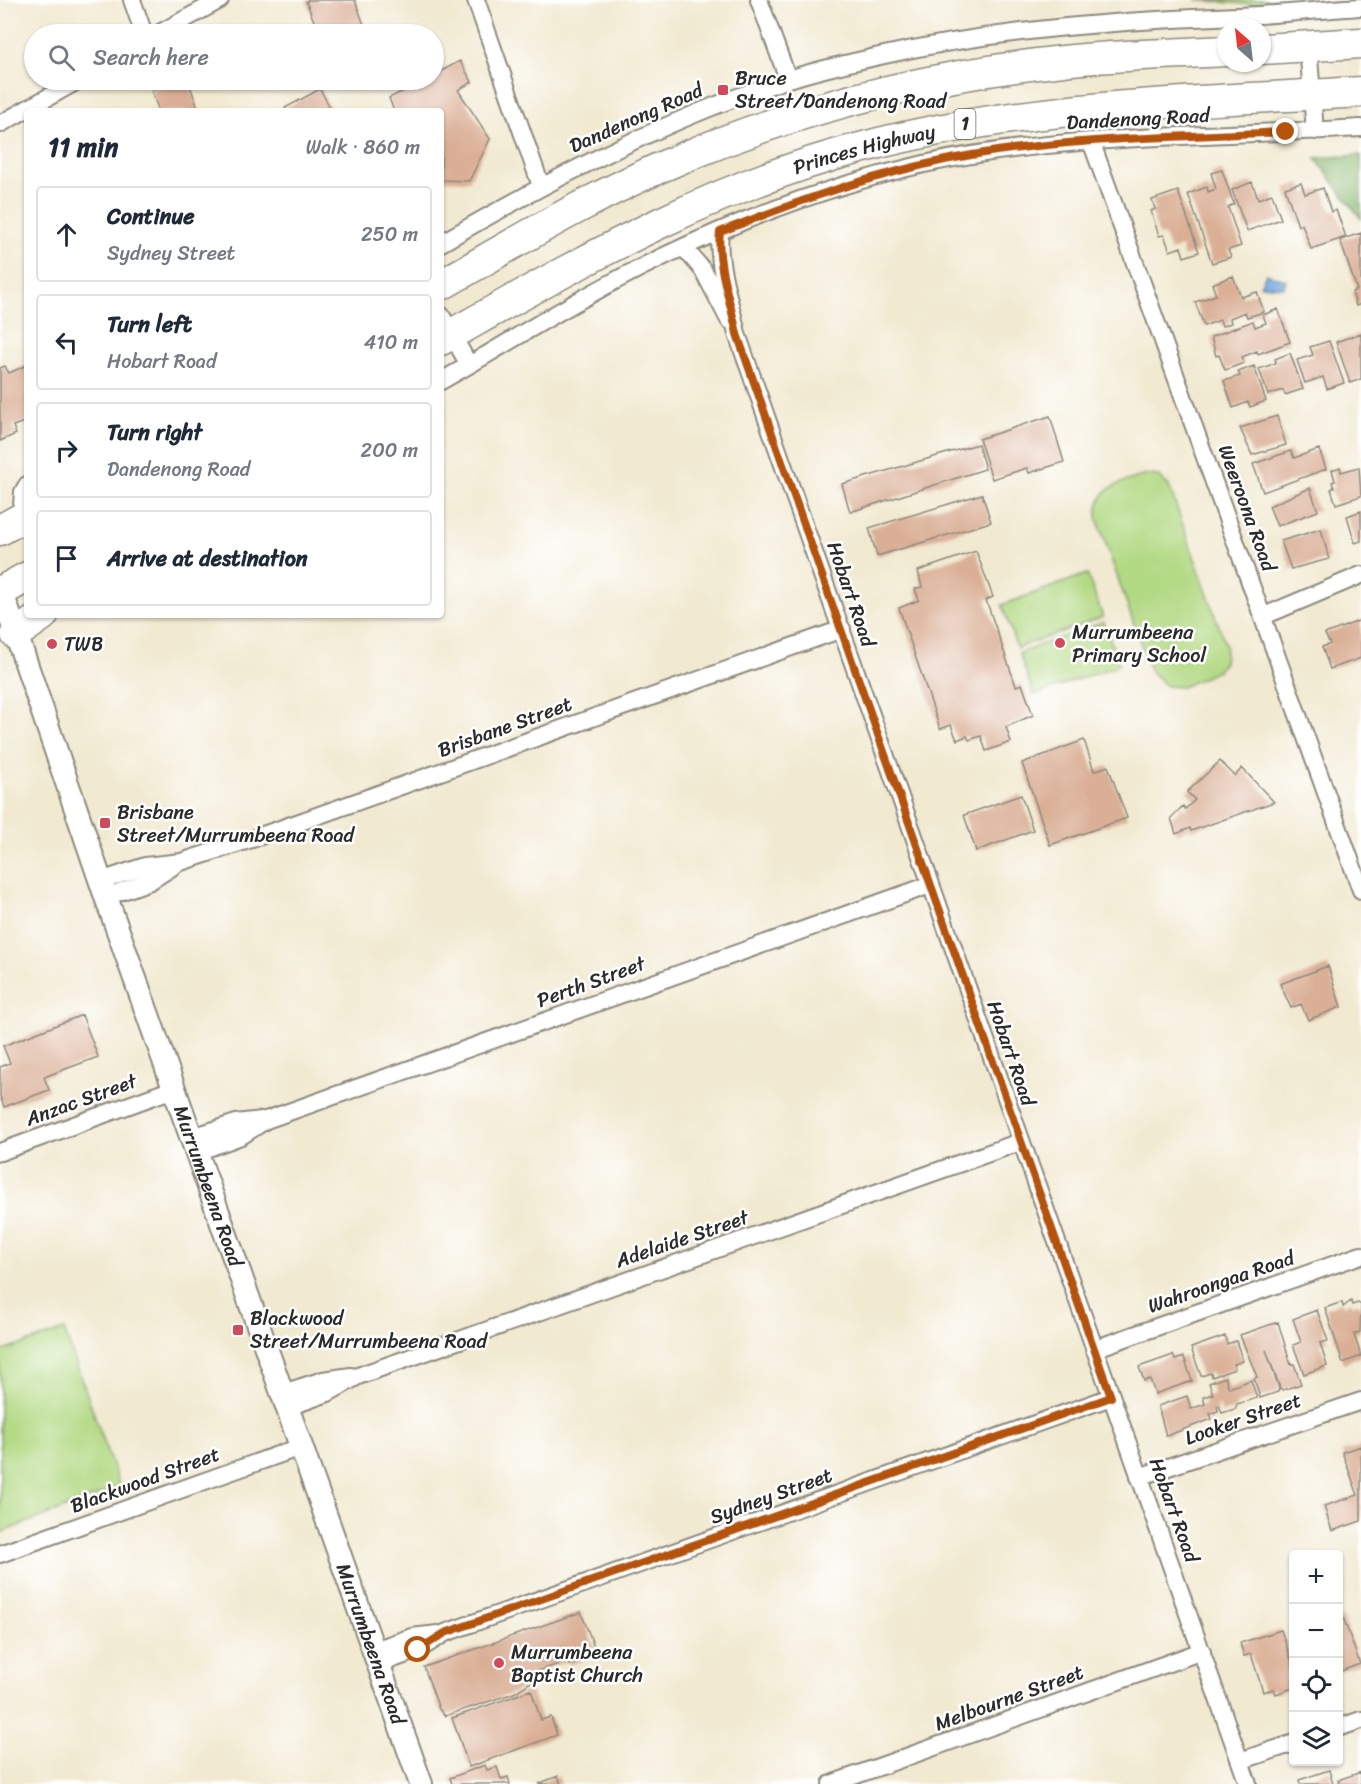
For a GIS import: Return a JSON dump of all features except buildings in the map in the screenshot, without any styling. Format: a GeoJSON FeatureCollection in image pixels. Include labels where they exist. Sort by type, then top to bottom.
{"type":"FeatureCollection","features":[{"type":"Feature","properties":{"kind":"highway"},"geometry":{"type":"LineString","coordinates":[[1271,48],[1361,43]]}},
{"type":"Feature","properties":{"kind":"highway"},"geometry":{"type":"LineString","coordinates":[[444,283],[561,218],[645,175],[729,140],[814,111],[888,91],[1013,67],[1085,59],[1217,52]]}},
{"type":"Feature","properties":{"kind":"highway","name":"Princes Highway"},"geometry":{"type":"LineString","coordinates":[[444,329],[668,218],[741,187],[859,148],[967,124],[1030,114],[1139,104],[1361,92]]}},
{"type":"Feature","properties":{"kind":"highway"},"geometry":{"type":"LineString","coordinates":[[16,634],[39,618]]}},
{"type":"Feature","properties":{"kind":"main road","name":"Murrumbeena Road"},"geometry":{"type":"LineString","coordinates":[[7,587],[16,634],[104,889],[421,1784]]}},
{"type":"Feature","properties":{"kind":"street"},"geometry":{"type":"LineString","coordinates":[[132,0],[140,24]]}},
{"type":"Feature","properties":{"kind":"street"},"geometry":{"type":"LineString","coordinates":[[176,24],[220,0]]}},
{"type":"Feature","properties":{"kind":"street"},"geometry":{"type":"LineString","coordinates":[[476,0],[541,186]]}},
{"type":"Feature","properties":{"kind":"street"},"geometry":{"type":"LineString","coordinates":[[759,0],[788,79]]}},
{"type":"Feature","properties":{"kind":"street","name":"Dandenong Road"},"geometry":{"type":"LineString","coordinates":[[444,241],[541,186],[658,128],[788,79],[886,54],[1023,30],[1300,5],[1361,7]]}},
{"type":"Feature","properties":{"kind":"street"},"geometry":{"type":"LineString","coordinates":[[1308,46],[1315,131]]}},
{"type":"Feature","properties":{"kind":"street"},"geometry":{"type":"LineString","coordinates":[[28,108],[60,90]]}},
{"type":"Feature","properties":{"kind":"street"},"geometry":{"type":"LineString","coordinates":[[0,124],[24,110]]}},
{"type":"Feature","properties":{"kind":"street","name":"Dandenong Road"},"geometry":{"type":"LineString","coordinates":[[444,379],[581,299],[684,248],[831,190],[924,164],[1022,148],[1090,141],[1361,128]]}},
{"type":"Feature","properties":{"kind":"street","name":"Weeroona Road"},"geometry":{"type":"LineString","coordinates":[[1090,141],[1264,616],[1361,890]]}},
{"type":"Feature","properties":{"kind":"street","name":"Hobart Road"},"geometry":{"type":"LineString","coordinates":[[720,232],[719,256],[737,334],[1248,1784]]}},
{"type":"Feature","properties":{"kind":"street","name":"Hobart Road"},"geometry":{"type":"LineString","coordinates":[[684,248],[703,270],[737,334]]}},
{"type":"Feature","properties":{"kind":"street"},"geometry":{"type":"LineString","coordinates":[[444,329],[469,366]]}},
{"type":"Feature","properties":{"kind":"street"},"geometry":{"type":"LineString","coordinates":[[16,521],[24,490]]}},
{"type":"Feature","properties":{"kind":"street"},"geometry":{"type":"LineString","coordinates":[[1264,616],[1361,575]]}},
{"type":"Feature","properties":{"kind":"street","name":"Brisbane Street"},"geometry":{"type":"LineString","coordinates":[[104,889],[150,881],[181,862],[842,629]]}},
{"type":"Feature","properties":{"kind":"street","name":"Perth Street"},"geometry":{"type":"LineString","coordinates":[[195,1145],[241,1136],[266,1120],[930,885]]}},
{"type":"Feature","properties":{"kind":"street","name":"Anzac Street"},"geometry":{"type":"LineString","coordinates":[[0,1152],[176,1088]]}},
{"type":"Feature","properties":{"kind":"street","name":"Adelaide Street"},"geometry":{"type":"LineString","coordinates":[[286,1400],[328,1393],[358,1376],[1020,1142]]}},
{"type":"Feature","properties":{"kind":"street","name":"Wahroongaa Road"},"geometry":{"type":"LineString","coordinates":[[1094,1349],[1361,1256]]}},
{"type":"Feature","properties":{"kind":"street","name":"Sydney Street"},"geometry":{"type":"LineString","coordinates":[[376,1657],[418,1650],[445,1633],[1111,1397]]}},
{"type":"Feature","properties":{"kind":"street","name":"Looker Street"},"geometry":{"type":"LineString","coordinates":[[1139,1477],[1361,1401]]}},
{"type":"Feature","properties":{"kind":"street","name":"Blackwood Street"},"geometry":{"type":"LineString","coordinates":[[0,1554],[303,1446]]}},
{"type":"Feature","properties":{"kind":"street","name":"Melbourne Street"},"geometry":{"type":"LineString","coordinates":[[831,1784],[1202,1651]]}},
{"type":"Feature","properties":{"kind":"street"},"geometry":{"type":"LineString","coordinates":[[1343,1726],[1361,1720]]}},
{"type":"Feature","properties":{"kind":"street"},"geometry":{"type":"LineString","coordinates":[[1240,1761],[1289,1744]]}},
{"type":"Feature","properties":{"kind":"green space"},"geometry":{"type":"Polygon","coordinates":[[[1196,0],[1293,0],[1294,3],[1256,5],[1196,0]]]}},
{"type":"Feature","properties":{"kind":"green space"},"geometry":{"type":"Polygon","coordinates":[[[1361,155],[1361,219],[1315,158],[1361,155]]]}},
{"type":"Feature","properties":{"kind":"green space"},"geometry":{"type":"Polygon","coordinates":[[[1146,475],[1158,476],[1169,486],[1226,646],[1224,662],[1218,671],[1182,687],[1166,686],[1150,670],[1097,518],[1098,507],[1105,492],[1111,487],[1146,475]]]}},
{"type":"Feature","properties":{"kind":"green space"},"geometry":{"type":"Polygon","coordinates":[[[1087,574],[1103,617],[1017,648],[1002,605],[1087,574]]]}},
{"type":"Feature","properties":{"kind":"green space"},"geometry":{"type":"Polygon","coordinates":[[[1104,622],[1119,665],[1034,695],[1019,653],[1104,622]]]}},
{"type":"Feature","properties":{"kind":"green space"},"geometry":{"type":"Polygon","coordinates":[[[64,1330],[120,1487],[0,1533],[0,1352],[64,1330]]]}},
{"type":"Feature","properties":{"kind":"water"},"geometry":{"type":"Polygon","coordinates":[[[1266,274],[1286,280],[1284,287],[1260,285],[1266,274]]]}},
{"type":"Feature","properties":{"kind":"place","name":"Bruce Street/Dandenong Road"},"geometry":{"type":"Point","coordinates":[723,90]}},
{"type":"Feature","properties":{"kind":"place","name":"Murrumbeena Primary School"},"geometry":{"type":"Point","coordinates":[1060,643]}},
{"type":"Feature","properties":{"kind":"place","name":"TWB"},"geometry":{"type":"Point","coordinates":[52,644]}},
{"type":"Feature","properties":{"kind":"place","name":"Brisbane Street/Murrumbeena Road"},"geometry":{"type":"Point","coordinates":[105,823]}},
{"type":"Feature","properties":{"kind":"place","name":"Blackwood Street/Murrumbeena Road"},"geometry":{"type":"Point","coordinates":[238,1330]}},
{"type":"Feature","properties":{"kind":"place","name":"Murrumbeena Baptist Church"},"geometry":{"type":"Point","coordinates":[499,1663]}},
{"type":"Feature","properties":{"kind":"route"},"geometry":{"type":"LineString","coordinates":[[418,1650],[445,1633],[1111,1397],[737,334],[727,283],[720,263],[718,249],[720,232],[831,190],[924,164],[1022,148],[1090,141],[1286,132]]}}]}
